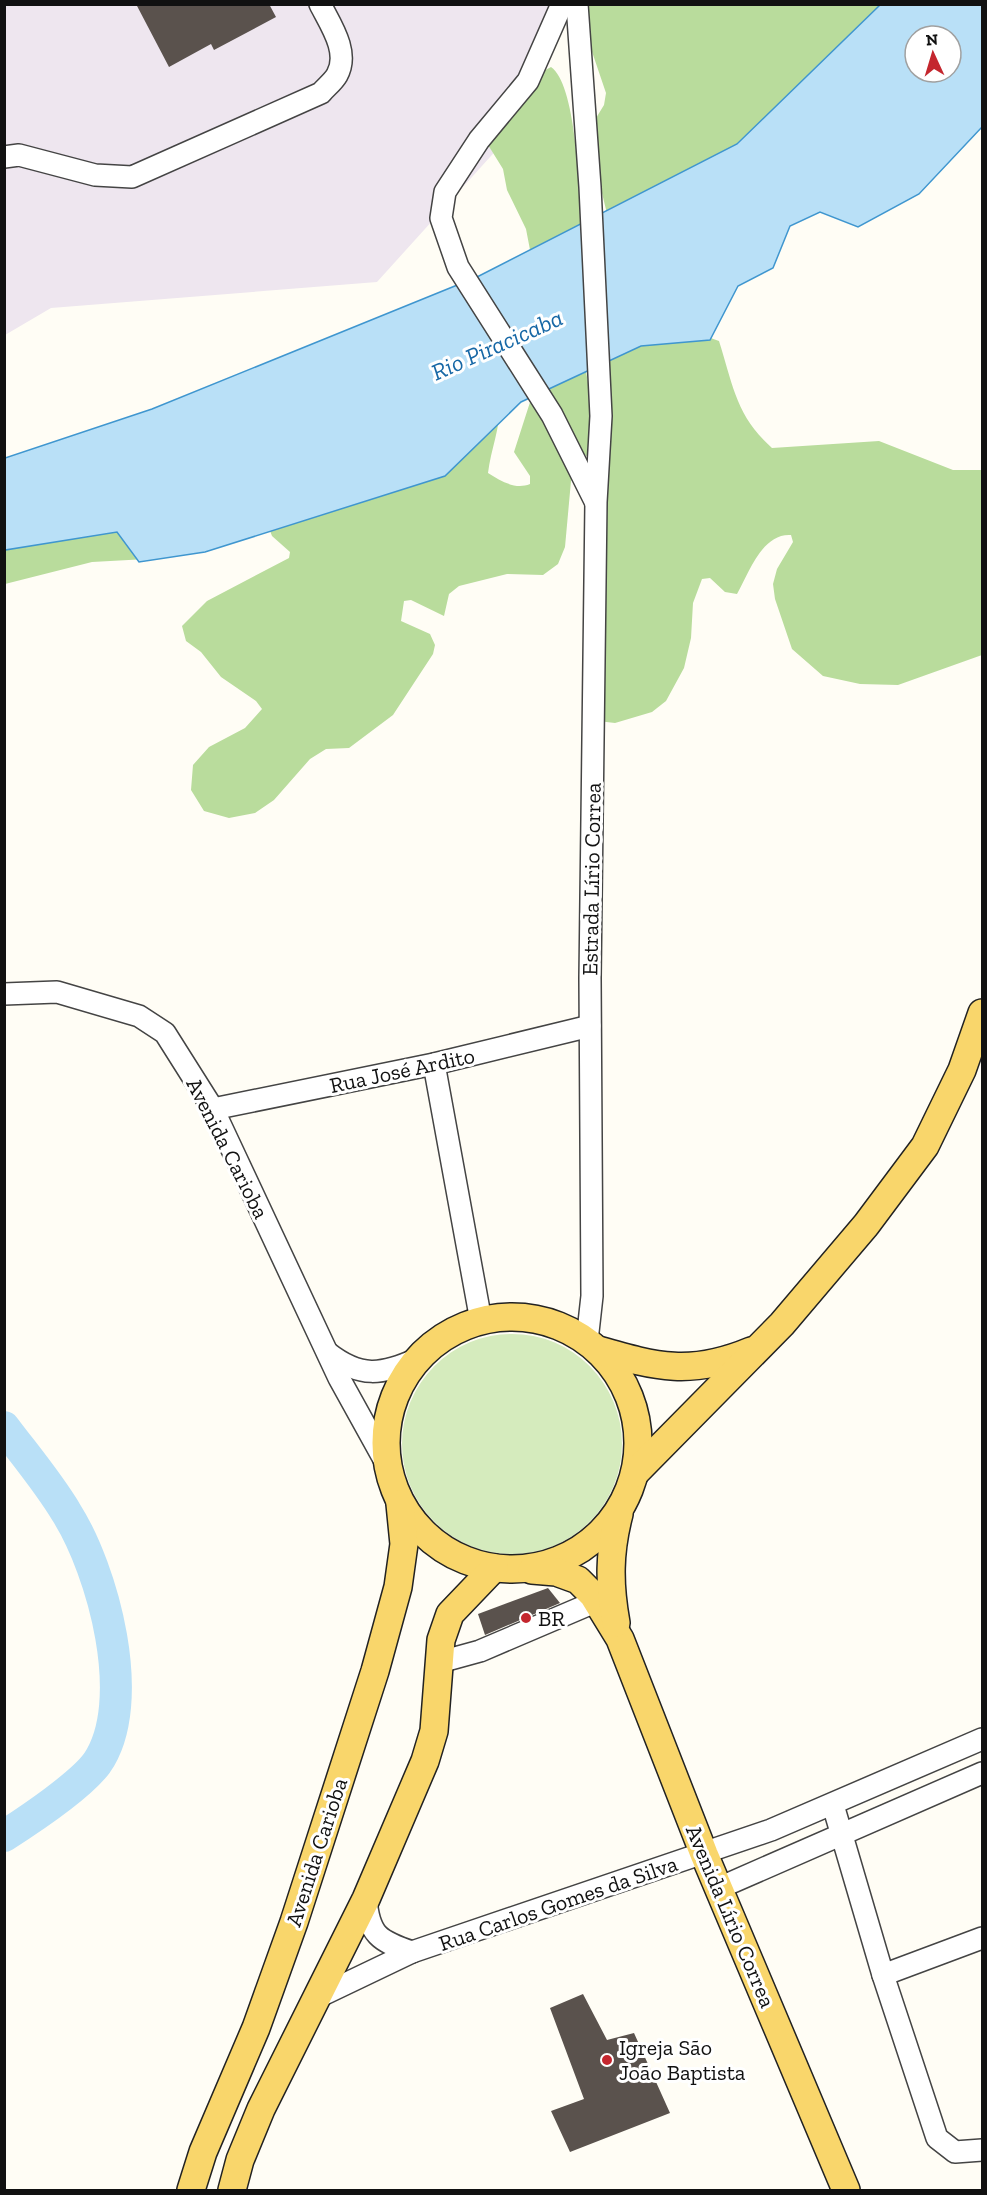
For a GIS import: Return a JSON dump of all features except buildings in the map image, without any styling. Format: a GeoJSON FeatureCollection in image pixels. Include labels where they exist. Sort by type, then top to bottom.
{"type":"FeatureCollection","features":[{"type":"Feature","properties":{"kind":"main road"},"geometry":{"type":"LineString","coordinates":[[635,1473],[782,1324],[866,1225],[925,1146],[962,1070],[982,1013]]}},
{"type":"Feature","properties":{"kind":"main road"},"geometry":{"type":"LineString","coordinates":[[509,1317],[536,1319],[563,1327],[592,1346],[619,1376],[634,1407],[639,1440],[635,1473],[620,1509],[595,1539],[562,1559],[524,1569],[494,1568],[457,1557],[424,1535],[400,1504],[386,1462],[386,1425],[397,1390],[417,1359],[446,1335],[481,1320],[509,1317]]}},
{"type":"Feature","properties":{"kind":"main road"},"geometry":{"type":"LineString","coordinates":[[592,1346],[646,1363],[681,1369],[727,1361],[755,1350]]}},
{"type":"Feature","properties":{"kind":"main road","name":"Avenida Carioba"},"geometry":{"type":"LineString","coordinates":[[191,2190],[203,2152],[256,2028],[375,1671],[398,1587],[404,1544],[400,1504]]}},
{"type":"Feature","properties":{"kind":"main road","name":"Avenida Lírio Correa"},"geometry":{"type":"LineString","coordinates":[[620,1509],[611,1544],[609,1569],[611,1596],[620,1639],[704,1854],[846,2190]]}},
{"type":"Feature","properties":{"kind":"main road"},"geometry":{"type":"LineString","coordinates":[[232,2190],[240,2160],[261,2109],[366,1899],[425,1761],[434,1731],[441,1640],[450,1614],[494,1568]]}},
{"type":"Feature","properties":{"kind":"main road","name":"Avenida Lírio Correa"},"geometry":{"type":"LineString","coordinates":[[524,1569],[556,1572],[578,1580],[597,1601],[620,1639]]}},
{"type":"Feature","properties":{"kind":"street"},"geometry":{"type":"LineString","coordinates":[[4,157],[19,155],[95,174],[132,177],[321,93],[338,74],[340,54],[338,37],[320,4]]}},
{"type":"Feature","properties":{"kind":"street"},"geometry":{"type":"LineString","coordinates":[[562,4],[528,81],[479,141],[445,192],[441,218],[458,267],[552,415],[596,502]]}},
{"type":"Feature","properties":{"kind":"street","name":"Estrada Lírio Correa"},"geometry":{"type":"LineString","coordinates":[[577,4],[590,187],[601,416],[596,502],[590,1026],[592,1346]]}},
{"type":"Feature","properties":{"kind":"street","name":"Avenida Carioba"},"geometry":{"type":"LineString","coordinates":[[4,994],[57,992],[139,1016],[165,1033],[213,1109],[339,1378],[386,1462]]}},
{"type":"Feature","properties":{"kind":"street","name":"Rua José Ardito"},"geometry":{"type":"LineString","coordinates":[[213,1109],[434,1064],[590,1026]]}},
{"type":"Feature","properties":{"kind":"street"},"geometry":{"type":"LineString","coordinates":[[434,1064],[481,1320]]}},
{"type":"Feature","properties":{"kind":"street"},"geometry":{"type":"LineString","coordinates":[[327,1353],[344,1366],[357,1371],[387,1370],[417,1359]]}},
{"type":"Feature","properties":{"kind":"street"},"geometry":{"type":"LineString","coordinates":[[440,1662],[480,1651],[597,1601]]}},
{"type":"Feature","properties":{"kind":"street","name":"Rua Carlos Gomes da Silva"},"geometry":{"type":"LineString","coordinates":[[318,1996],[412,1952],[771,1830],[982,1739]]}},
{"type":"Feature","properties":{"kind":"street"},"geometry":{"type":"LineString","coordinates":[[719,1888],[982,1773]]}},
{"type":"Feature","properties":{"kind":"street"},"geometry":{"type":"LineString","coordinates":[[833,1805],[883,1975],[938,2139],[955,2152],[982,2150]]}},
{"type":"Feature","properties":{"kind":"street","name":"Rua Carlos Gomes da Silva"},"geometry":{"type":"LineString","coordinates":[[366,1899],[368,1917],[374,1933],[386,1943],[412,1952]]}},
{"type":"Feature","properties":{"kind":"street"},"geometry":{"type":"LineString","coordinates":[[883,1975],[982,1938]]}},
{"type":"Feature","properties":{"kind":"shaded area"},"geometry":{"type":"Polygon","coordinates":[[[5,5],[573,5],[500,146],[377,282],[51,308],[5,335],[5,5]]]}},
{"type":"Feature","properties":{"kind":"green space"},"geometry":{"type":"Polygon","coordinates":[[[585,5],[921,5],[909,24],[903,24],[903,33],[705,336],[719,341],[732,386],[743,412],[750,424],[772,448],[879,441],[953,470],[982,470],[982,655],[898,685],[860,684],[823,676],[792,649],[775,599],[773,584],[777,569],[793,542],[791,535],[781,536],[764,547],[737,594],[725,592],[710,578],[702,579],[693,603],[691,638],[684,668],[666,701],[652,712],[615,723],[598,721],[608,480],[604,466],[585,455],[571,481],[565,547],[558,564],[543,575],[507,574],[459,586],[449,594],[444,616],[411,600],[404,601],[401,621],[430,634],[435,645],[433,654],[393,715],[349,748],[326,749],[310,759],[274,800],[255,813],[229,818],[204,811],[191,790],[193,765],[209,747],[245,728],[262,709],[256,701],[221,677],[201,652],[186,641],[182,626],[207,601],[289,558],[290,552],[272,536],[267,523],[500,404],[499,422],[488,473],[503,482],[514,485],[530,484],[530,476],[514,452],[532,396],[531,255],[526,229],[507,190],[503,169],[485,140],[536,75],[551,67],[563,85],[571,115],[577,155],[583,352],[589,388],[608,218],[590,143],[593,123],[604,105],[606,93],[585,31],[585,5]]]}},
{"type":"Feature","properties":{"kind":"green space"},"geometry":{"type":"Polygon","coordinates":[[[161,500],[147,559],[92,562],[5,584],[4,545],[161,500]]]}},
{"type":"Feature","properties":{"kind":"green space"},"geometry":{"type":"Polygon","coordinates":[[[501,1334],[523,1334],[554,1342],[573,1352],[590,1366],[604,1383],[614,1402],[620,1422],[622,1444],[620,1466],[614,1486],[604,1505],[590,1522],[573,1536],[554,1546],[523,1554],[501,1554],[460,1541],[442,1529],[427,1514],[410,1486],[402,1455],[402,1433],[415,1392],[427,1374],[442,1359],[470,1342],[501,1334]]]}},
{"type":"Feature","properties":{"kind":"water","name":"Rio Piracicaba"},"geometry":{"type":"Polygon","coordinates":[[[880,5],[982,5],[982,127],[919,194],[858,227],[820,212],[790,226],[773,268],[738,286],[710,340],[641,346],[521,402],[445,476],[205,552],[139,562],[117,532],[5,550],[5,458],[152,409],[477,277],[737,144],[880,5]]]}},
{"type":"Feature","properties":{"kind":"waterway"},"geometry":{"type":"LineString","coordinates":[[4,1427],[52,1490],[80,1537],[103,1601],[111,1636],[115,1672],[115,1706],[109,1737],[97,1763],[67,1792],[4,1836]]}},
{"type":"Feature","properties":{"kind":"place","name":"BR"},"geometry":{"type":"Point","coordinates":[526,1618]}},
{"type":"Feature","properties":{"kind":"place","name":"Igreja São João Baptista"},"geometry":{"type":"Point","coordinates":[607,2060]}}]}
